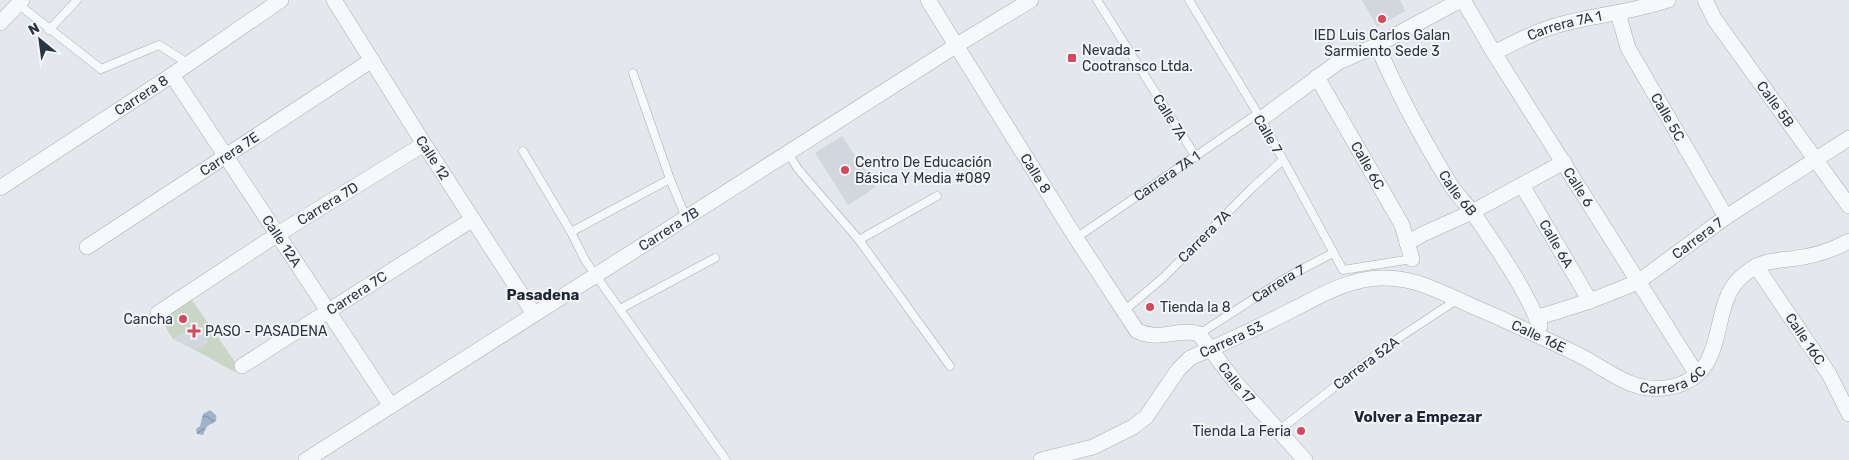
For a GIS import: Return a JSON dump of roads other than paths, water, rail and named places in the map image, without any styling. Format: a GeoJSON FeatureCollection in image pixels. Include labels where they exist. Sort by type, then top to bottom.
{"type":"FeatureCollection","features":[{"type":"Feature","properties":{"kind":"street","name":"Carrera 8"},"geometry":{"type":"LineString","coordinates":[[0,188],[172,75],[281,0]]}},
{"type":"Feature","properties":{"kind":"street","name":"Calle 12"},"geometry":{"type":"LineString","coordinates":[[334,0],[534,314]]}},
{"type":"Feature","properties":{"kind":"street","name":"Calle 8"},"geometry":{"type":"LineString","coordinates":[[928,0],[1076,238],[1137,331],[1152,336],[1193,332],[1199,334]]}},
{"type":"Feature","properties":{"kind":"street","name":"Carrera 7B"},"geometry":{"type":"LineString","coordinates":[[306,460],[788,152],[1031,0]]}},
{"type":"Feature","properties":{"kind":"street","name":"Carrera 7A 1"},"geometry":{"type":"LineString","coordinates":[[1259,116],[1337,63],[1377,45],[1462,0]]}},
{"type":"Feature","properties":{"kind":"street","name":"Calle 6"},"geometry":{"type":"LineString","coordinates":[[1462,0],[1696,373]]}},
{"type":"Feature","properties":{"kind":"street","name":"Carrera 7A 1"},"geometry":{"type":"LineString","coordinates":[[1494,53],[1528,35],[1565,23],[1643,8],[1668,0]]}},
{"type":"Feature","properties":{"kind":"street","name":"Calle 5B"},"geometry":{"type":"LineString","coordinates":[[1705,0],[1715,20],[1849,206]]}},
{"type":"Feature","properties":{"kind":"street"},"geometry":{"type":"LineString","coordinates":[[0,23],[20,2]]}},
{"type":"Feature","properties":{"kind":"street","name":"Calle 5C"},"geometry":{"type":"LineString","coordinates":[[1618,13],[1628,48],[1726,217]]}},
{"type":"Feature","properties":{"kind":"street","name":"Calle 6B"},"geometry":{"type":"LineString","coordinates":[[1377,45],[1393,81],[1429,148],[1454,189],[1511,270],[1536,318],[1544,338]]}},
{"type":"Feature","properties":{"kind":"street","name":"Carrera 7E"},"geometry":{"type":"LineString","coordinates":[[87,247],[372,60]]}},
{"type":"Feature","properties":{"kind":"street","name":"Calle 12A"},"geometry":{"type":"LineString","coordinates":[[172,75],[391,406]]}},
{"type":"Feature","properties":{"kind":"street","name":"Calle 6C"},"geometry":{"type":"LineString","coordinates":[[1317,77],[1402,224],[1412,259]]}},
{"type":"Feature","properties":{"kind":"street","name":"Carrera 7"},"geometry":{"type":"LineString","coordinates":[[1536,318],[1590,301],[1638,282],[1726,217],[1815,158],[1849,138]]}},
{"type":"Feature","properties":{"kind":"street","name":"Carrera 7D"},"geometry":{"type":"LineString","coordinates":[[158,313],[278,234],[424,144]]}},
{"type":"Feature","properties":{"kind":"street"},"geometry":{"type":"LineString","coordinates":[[1407,243],[1472,212],[1564,162]]}},
{"type":"Feature","properties":{"kind":"street","name":"Calle 6A"},"geometry":{"type":"LineString","coordinates":[[1522,185],[1590,301]]}},
{"type":"Feature","properties":{"kind":"street","name":"Carrera 7C"},"geometry":{"type":"LineString","coordinates":[[242,366],[473,219]]}},
{"type":"Feature","properties":{"kind":"street"},"geometry":{"type":"LineString","coordinates":[[1756,266],[1772,260],[1818,254],[1849,240]]}},
{"type":"Feature","properties":{"kind":"street","name":"Carrera 6C"},"geometry":{"type":"LineString","coordinates":[[1627,383],[1641,388],[1657,389],[1673,386],[1685,381],[1696,373],[1710,356],[1731,289],[1740,278],[1756,266]]}},
{"type":"Feature","properties":{"kind":"street","name":"Calle 16C"},"geometry":{"type":"LineString","coordinates":[[1756,266],[1829,374],[1849,414]]}},
{"type":"Feature","properties":{"kind":"street","name":"Carrera 53"},"geometry":{"type":"LineString","coordinates":[[1041,460],[1093,447],[1133,427],[1146,417],[1178,370],[1190,358],[1322,294],[1346,285],[1378,278],[1406,279],[1433,287],[1453,297]]}},
{"type":"Feature","properties":{"kind":"street","name":"Calle 16E"},"geometry":{"type":"LineString","coordinates":[[1453,297],[1544,338],[1603,368],[1627,383]]}},
{"type":"Feature","properties":{"kind":"street"},"geometry":{"type":"LineString","coordinates":[[1199,334],[1210,349]]}},
{"type":"Feature","properties":{"kind":"street","name":"Calle 17"},"geometry":{"type":"LineString","coordinates":[[1210,349],[1278,431],[1305,460]]}},
{"type":"Feature","properties":{"kind":"lane"},"geometry":{"type":"LineString","coordinates":[[49,30],[77,0]]}},
{"type":"Feature","properties":{"kind":"lane","name":"Calle 7A"},"geometry":{"type":"LineString","coordinates":[[1097,0],[1196,157]]}},
{"type":"Feature","properties":{"kind":"lane","name":"Calle 7"},"geometry":{"type":"LineString","coordinates":[[1189,0],[1259,116],[1343,270],[1412,259]]}},
{"type":"Feature","properties":{"kind":"lane"},"geometry":{"type":"LineString","coordinates":[[20,2],[49,30],[101,70],[159,45],[188,64]]}},
{"type":"Feature","properties":{"kind":"lane"},"geometry":{"type":"LineString","coordinates":[[633,73],[670,179],[686,218]]}},
{"type":"Feature","properties":{"kind":"lane","name":"Carrera 7A 1"},"geometry":{"type":"LineString","coordinates":[[1076,238],[1259,116]]}},
{"type":"Feature","properties":{"kind":"lane"},"geometry":{"type":"LineString","coordinates":[[523,151],[571,232],[585,260],[726,460]]}},
{"type":"Feature","properties":{"kind":"lane"},"geometry":{"type":"LineString","coordinates":[[788,152],[798,170],[859,240],[950,366]]}},
{"type":"Feature","properties":{"kind":"lane","name":"Carrera 7A"},"geometry":{"type":"LineString","coordinates":[[1124,312],[1165,276],[1253,187],[1283,160]]}},
{"type":"Feature","properties":{"kind":"lane"},"geometry":{"type":"LineString","coordinates":[[571,232],[670,179]]}},
{"type":"Feature","properties":{"kind":"lane"},"geometry":{"type":"LineString","coordinates":[[859,240],[938,196]]}},
{"type":"Feature","properties":{"kind":"lane","name":"Carrera 7"},"geometry":{"type":"LineString","coordinates":[[1199,334],[1289,276],[1333,253]]}},
{"type":"Feature","properties":{"kind":"lane"},"geometry":{"type":"LineString","coordinates":[[620,309],[715,258]]}},
{"type":"Feature","properties":{"kind":"lane","name":"Carrera 52A"},"geometry":{"type":"LineString","coordinates":[[1278,431],[1453,297]]}},
{"type":"Feature","properties":{"kind":"water"},"geometry":{"type":"Polygon","coordinates":[[[210,410],[216,415],[215,422],[206,428],[203,435],[197,434],[196,429],[200,426],[203,414],[210,410]]]}},
{"type":"Feature","properties":{"kind":"place","name":"IED Luis Carlos Galan Sarmiento Sede 3"},"geometry":{"type":"Point","coordinates":[1382,19]}},
{"type":"Feature","properties":{"kind":"place","name":"Nevada - Cootransco Ltda."},"geometry":{"type":"Point","coordinates":[1072,58]}},
{"type":"Feature","properties":{"kind":"place","name":"Centro De Educación Básica Y Media #089"},"geometry":{"type":"Point","coordinates":[845,170]}},
{"type":"Feature","properties":{"kind":"place","name":"Tienda la 8"},"geometry":{"type":"Point","coordinates":[1150,307]}},
{"type":"Feature","properties":{"kind":"place","name":"Cancha"},"geometry":{"type":"Point","coordinates":[183,319]}},
{"type":"Feature","properties":{"kind":"place","name":"PASO - PASADENA"},"geometry":{"type":"Point","coordinates":[194,331]}},
{"type":"Feature","properties":{"kind":"place","name":"Tienda La Feria"},"geometry":{"type":"Point","coordinates":[1301,431]}},
{"type":"Feature","properties":{"kind":"district","name":"Pasadena"},"geometry":{"type":"Point","coordinates":[543,295]}},
{"type":"Feature","properties":{"kind":"district","name":"Volver a Empezar"},"geometry":{"type":"Point","coordinates":[1418,417]}}]}
